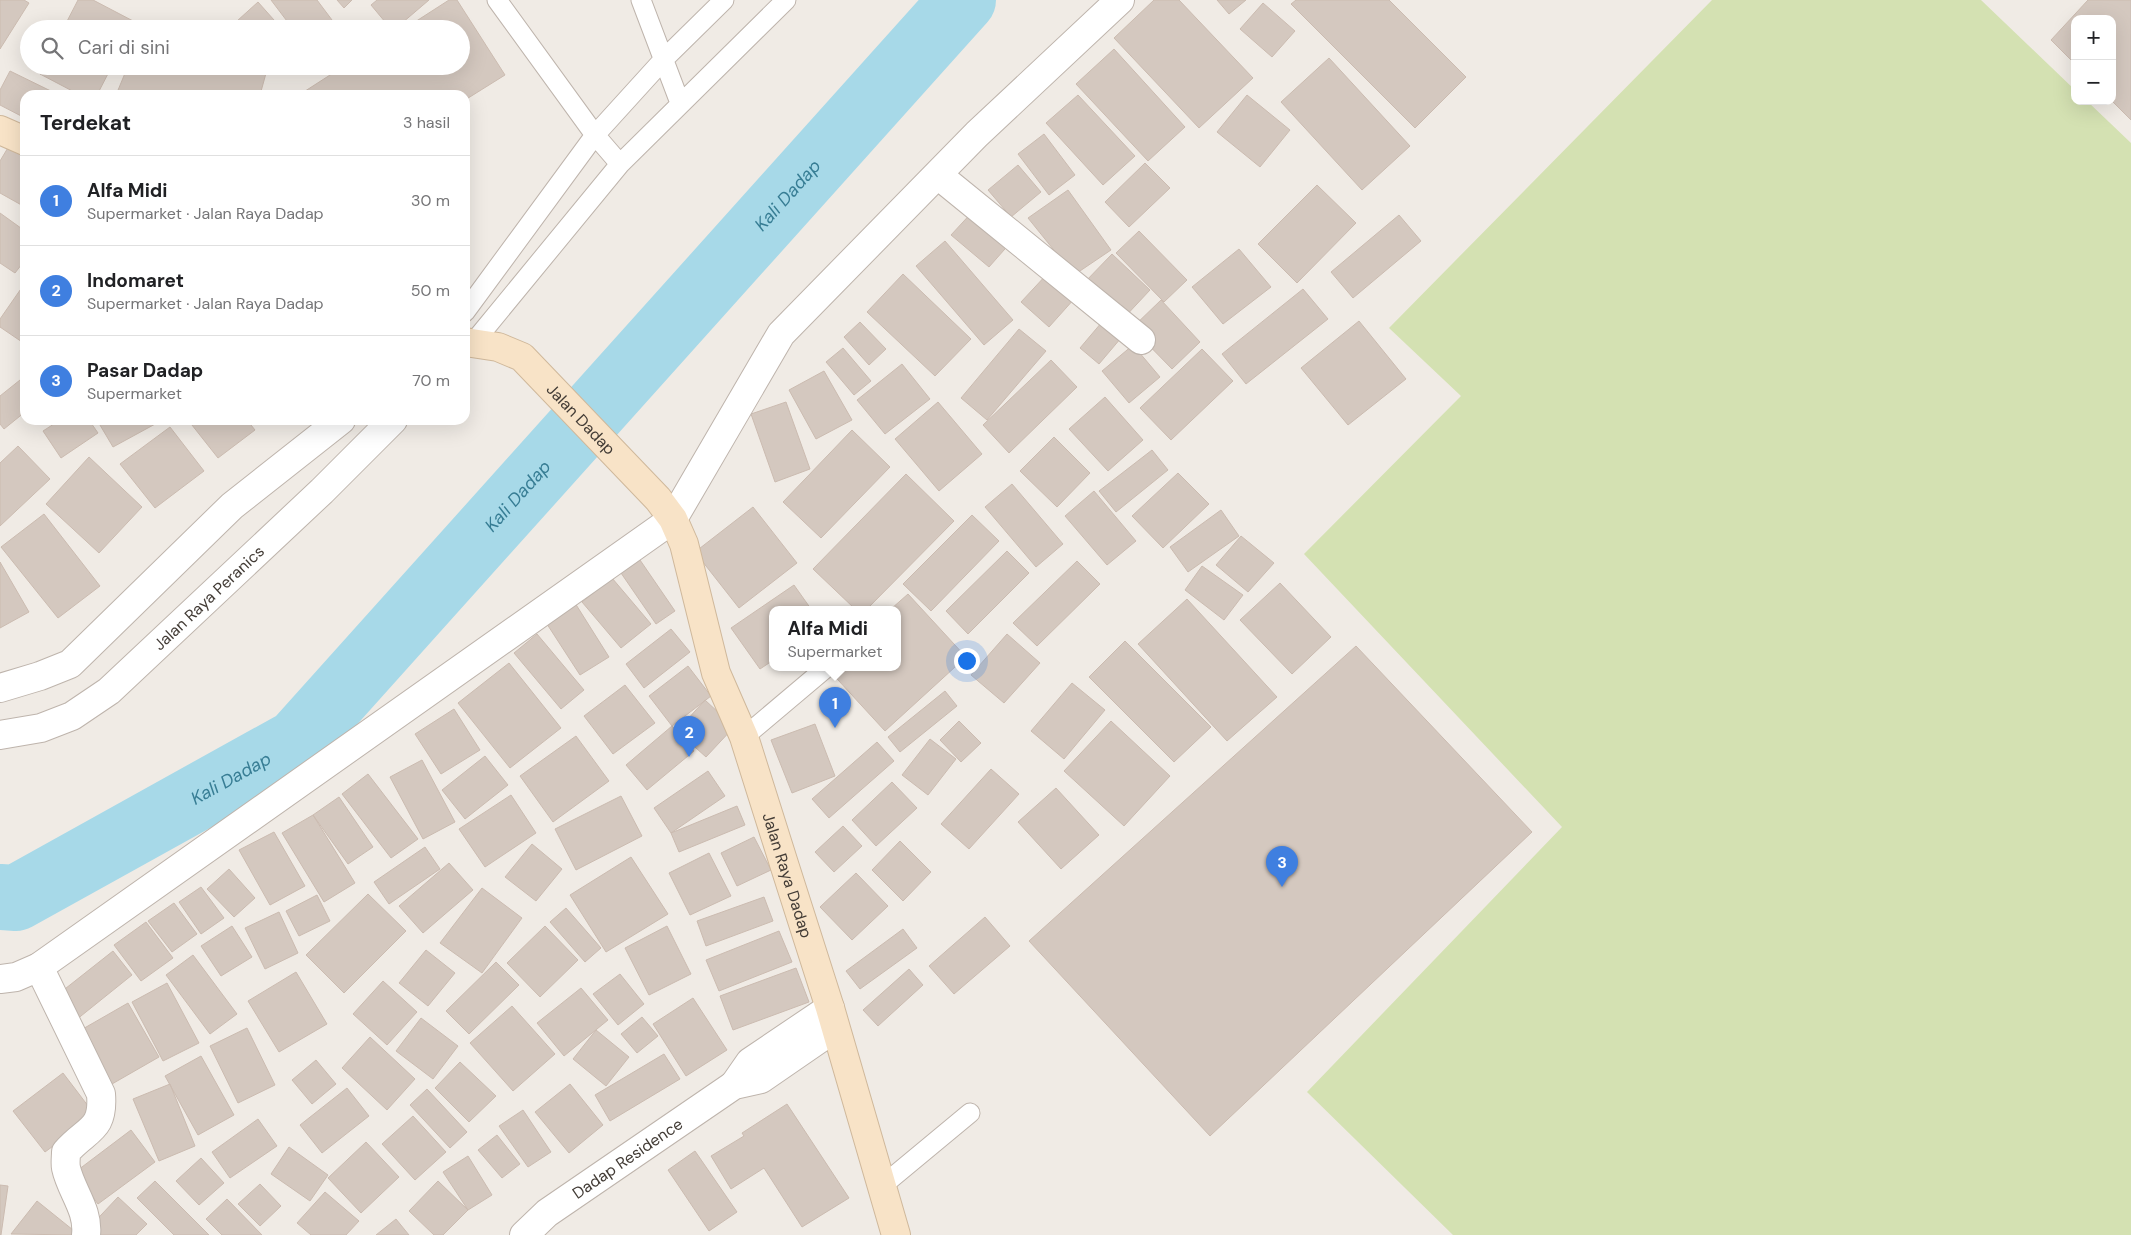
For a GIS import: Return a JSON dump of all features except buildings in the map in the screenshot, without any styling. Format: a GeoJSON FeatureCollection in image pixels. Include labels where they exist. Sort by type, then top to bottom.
{"type":"FeatureCollection","features":[{"type":"Feature","properties":{"kind":"main road"},"geometry":{"type":"LineString","coordinates":[[0,130],[20,139]]}},
{"type":"Feature","properties":{"kind":"main road","name":"Jalan Dadap"},"geometry":{"type":"LineString","coordinates":[[470,345],[498,347],[522,357],[666,509]]}},
{"type":"Feature","properties":{"kind":"main road","name":"Jalan Raya Dadap"},"geometry":{"type":"LineString","coordinates":[[666,509],[684,544],[716,673],[744,737],[833,1018],[896,1235]]}},
{"type":"Feature","properties":{"kind":"street"},"geometry":{"type":"LineString","coordinates":[[0,979],[16,977],[39,967],[666,509],[781,334],[977,134],[1120,0]]}},
{"type":"Feature","properties":{"kind":"street"},"geometry":{"type":"LineString","coordinates":[[938,175],[1141,340]]}},
{"type":"Feature","properties":{"kind":"street"},"geometry":{"type":"LineString","coordinates":[[0,688],[40,676],[70,664],[232,506],[335,425]]}},
{"type":"Feature","properties":{"kind":"street","name":"Jalan Raya Peranics"},"geometry":{"type":"LineString","coordinates":[[0,735],[42,728],[72,716],[109,691],[322,491],[388,425]]}},
{"type":"Feature","properties":{"kind":"street"},"geometry":{"type":"LineString","coordinates":[[39,967],[101,1094],[102,1112],[97,1124],[66,1152],[66,1167],[79,1198],[86,1235]]}},
{"type":"Feature","properties":{"kind":"street","name":"Dadap Residence"},"geometry":{"type":"LineString","coordinates":[[524,1235],[547,1213],[734,1085],[750,1062],[833,1018]]}},
{"type":"Feature","properties":{"kind":"lane"},"geometry":{"type":"LineString","coordinates":[[497,0],[595,135],[620,164]]}},
{"type":"Feature","properties":{"kind":"lane"},"geometry":{"type":"LineString","coordinates":[[641,0],[680,103]]}},
{"type":"Feature","properties":{"kind":"lane"},"geometry":{"type":"LineString","coordinates":[[470,305],[595,135],[664,58],[724,0]]}},
{"type":"Feature","properties":{"kind":"lane"},"geometry":{"type":"LineString","coordinates":[[470,343],[620,164],[786,0]]}},
{"type":"Feature","properties":{"kind":"lane"},"geometry":{"type":"LineString","coordinates":[[744,737],[822,671]]}},
{"type":"Feature","properties":{"kind":"lane"},"geometry":{"type":"LineString","coordinates":[[882,1186],[970,1113]]}},
{"type":"Feature","properties":{"kind":"green space"},"geometry":{"type":"Polygon","coordinates":[[[1712,0],[1981,0],[2071,86],[2071,105],[2091,105],[2131,143],[2131,1235],[1453,1235],[1307,1092],[1562,827],[1304,554],[1461,396],[1389,328],[1712,0]]]}},
{"type":"Feature","properties":{"kind":"waterway","name":"Kali Dadap"},"geometry":{"type":"LineString","coordinates":[[0,897],[16,898],[297,742],[963,0]]}},
{"type":"Feature","properties":{"kind":"place","name":"Alfa Midi"},"geometry":{"type":"Point","coordinates":[835,728]}},
{"type":"Feature","properties":{"kind":"place","name":"Indomaret"},"geometry":{"type":"Point","coordinates":[689,757]}},
{"type":"Feature","properties":{"kind":"place","name":"Pasar Dadap"},"geometry":{"type":"Point","coordinates":[1282,887]}}]}
